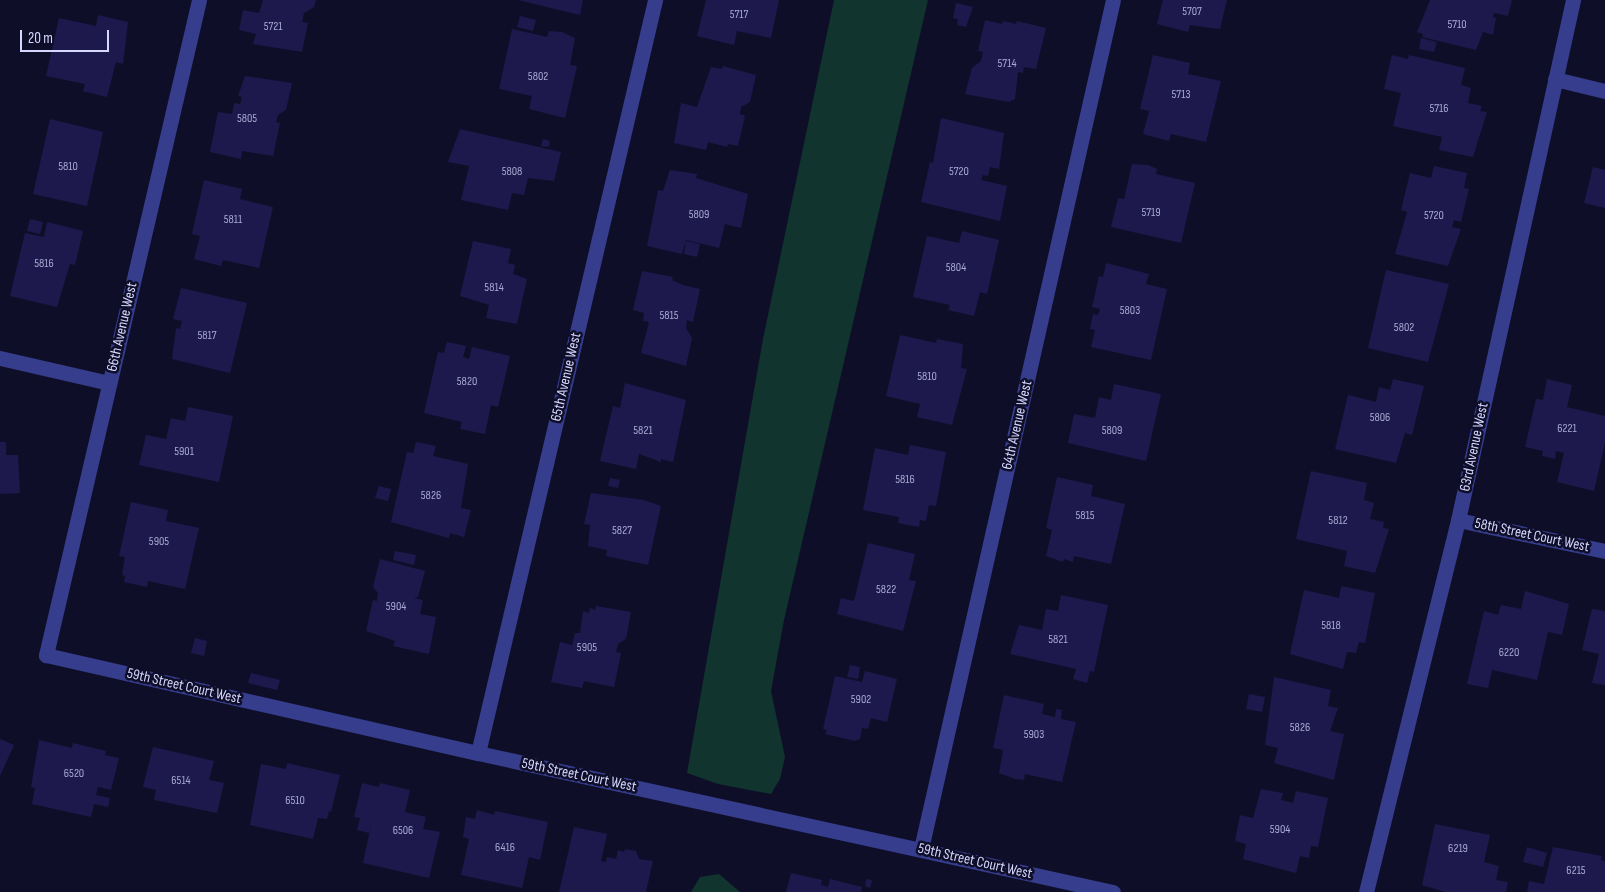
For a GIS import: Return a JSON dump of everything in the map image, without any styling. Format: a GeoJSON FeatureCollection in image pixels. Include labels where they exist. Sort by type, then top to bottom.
{"type":"FeatureCollection","features":[{"type":"Feature","properties":{"kind":"street","name":"66th Avenue West"},"geometry":{"type":"LineString","coordinates":[[46,655],[199,0]]}},
{"type":"Feature","properties":{"kind":"street","name":"65th Avenue West"},"geometry":{"type":"LineString","coordinates":[[478,753],[655,0]]}},
{"type":"Feature","properties":{"kind":"street","name":"64th Avenue West"},"geometry":{"type":"LineString","coordinates":[[921,849],[1113,0]]}},
{"type":"Feature","properties":{"kind":"street","name":"63rd Avenue West"},"geometry":{"type":"LineString","coordinates":[[1366,892],[1458,520],[1573,0]]}},
{"type":"Feature","properties":{"kind":"street"},"geometry":{"type":"LineString","coordinates":[[1555,80],[1605,91]]}},
{"type":"Feature","properties":{"kind":"street"},"geometry":{"type":"LineString","coordinates":[[0,358],[109,383]]}},
{"type":"Feature","properties":{"kind":"street","name":"58th Street Court West"},"geometry":{"type":"LineString","coordinates":[[1458,520],[1605,551]]}},
{"type":"Feature","properties":{"kind":"street","name":"59th Street Court West"},"geometry":{"type":"LineString","coordinates":[[46,655],[478,753],[1113,892]]}},
{"type":"Feature","properties":{"kind":"green space"},"geometry":{"type":"Polygon","coordinates":[[[834,0],[928,0],[784,620],[771,691],[785,757],[780,779],[771,794],[718,784],[687,773],[763,339],[834,0]]]}},
{"type":"Feature","properties":{"kind":"green space"},"geometry":{"type":"Polygon","coordinates":[[[719,874],[740,892],[691,892],[700,877],[719,874]]]}},
{"type":"Feature","properties":{"kind":"building"},"geometry":{"type":"Polygon","coordinates":[[[263,0],[316,0],[314,7],[304,13],[302,22],[308,23],[302,52],[253,44],[256,34],[239,30],[243,10],[259,13],[263,0]]]}},
{"type":"Feature","properties":{"kind":"building"},"geometry":{"type":"Polygon","coordinates":[[[518,0],[583,0],[580,15],[518,0]]]}},
{"type":"Feature","properties":{"kind":"building"},"geometry":{"type":"Polygon","coordinates":[[[706,0],[779,0],[771,38],[737,31],[734,45],[697,36],[706,0]]]}},
{"type":"Feature","properties":{"kind":"building"},"geometry":{"type":"Polygon","coordinates":[[[1163,0],[1227,0],[1220,29],[1190,25],[1188,32],[1157,24],[1163,0]]]}},
{"type":"Feature","properties":{"kind":"building"},"geometry":{"type":"Polygon","coordinates":[[[1430,0],[1512,0],[1508,16],[1494,13],[1493,17],[1496,18],[1493,35],[1483,32],[1476,50],[1422,37],[1423,34],[1417,32],[1430,0]]]}},
{"type":"Feature","properties":{"kind":"building"},"geometry":{"type":"Polygon","coordinates":[[[956,3],[973,7],[966,27],[957,25],[958,19],[953,18],[956,3]]]}},
{"type":"Feature","properties":{"kind":"building"},"geometry":{"type":"Polygon","coordinates":[[[98,15],[128,22],[123,64],[116,62],[107,97],[83,91],[85,84],[46,76],[59,18],[96,26],[98,15]]]}},
{"type":"Feature","properties":{"kind":"building"},"geometry":{"type":"Polygon","coordinates":[[[520,16],[536,20],[533,31],[517,27],[520,16]]]}},
{"type":"Feature","properties":{"kind":"building"},"geometry":{"type":"Polygon","coordinates":[[[985,20],[1002,24],[1003,21],[1016,24],[1017,21],[1046,28],[1036,69],[1024,67],[1023,73],[1018,72],[1015,99],[1009,102],[965,94],[972,68],[981,61],[983,52],[978,51],[985,20]]]}},
{"type":"Feature","properties":{"kind":"building"},"geometry":{"type":"Polygon","coordinates":[[[512,29],[547,37],[549,31],[562,32],[575,38],[570,65],[577,66],[565,118],[529,109],[532,96],[499,89],[512,29]]]}},
{"type":"Feature","properties":{"kind":"building"},"geometry":{"type":"Polygon","coordinates":[[[1421,38],[1437,42],[1434,52],[1419,49],[1421,38]]]}},
{"type":"Feature","properties":{"kind":"building"},"geometry":{"type":"Polygon","coordinates":[[[1153,55],[1190,63],[1188,74],[1221,81],[1206,142],[1171,134],[1169,141],[1143,134],[1149,111],[1140,109],[1153,55]]]}},
{"type":"Feature","properties":{"kind":"building"},"geometry":{"type":"Polygon","coordinates":[[[1392,55],[1408,59],[1409,55],[1465,68],[1461,85],[1471,88],[1468,103],[1482,106],[1480,111],[1487,112],[1473,157],[1439,150],[1442,137],[1393,126],[1401,93],[1384,89],[1392,55]]]}},
{"type":"Feature","properties":{"kind":"building"},"geometry":{"type":"Polygon","coordinates":[[[723,66],[756,75],[750,102],[741,107],[740,114],[745,116],[738,146],[728,144],[727,147],[708,142],[706,150],[674,143],[681,103],[697,107],[711,67],[722,69],[723,66]]]}},
{"type":"Feature","properties":{"kind":"building"},"geometry":{"type":"Polygon","coordinates":[[[245,76],[292,83],[286,110],[278,115],[276,122],[280,123],[273,156],[242,151],[241,159],[210,152],[218,112],[232,114],[234,103],[240,104],[242,97],[238,96],[245,76]]]}},
{"type":"Feature","properties":{"kind":"building"},"geometry":{"type":"Polygon","coordinates":[[[941,118],[1004,133],[999,169],[990,167],[988,176],[983,175],[981,180],[1007,186],[1000,221],[921,202],[930,162],[933,163],[941,118]]]}},
{"type":"Feature","properties":{"kind":"building"},"geometry":{"type":"Polygon","coordinates":[[[50,119],[103,132],[87,206],[33,194],[50,119]]]}},
{"type":"Feature","properties":{"kind":"building"},"geometry":{"type":"Polygon","coordinates":[[[460,129],[561,152],[554,181],[528,178],[524,195],[512,193],[508,210],[461,200],[469,166],[448,162],[460,129]]]}},
{"type":"Feature","properties":{"kind":"building"},"geometry":{"type":"Polygon","coordinates":[[[543,139],[550,141],[549,147],[541,146],[543,139]]]}},
{"type":"Feature","properties":{"kind":"building"},"geometry":{"type":"Polygon","coordinates":[[[1132,164],[1148,165],[1157,169],[1156,174],[1195,183],[1181,243],[1111,227],[1118,198],[1124,199],[1132,164]]]}},
{"type":"Feature","properties":{"kind":"building"},"geometry":{"type":"Polygon","coordinates":[[[1434,166],[1467,173],[1464,188],[1469,189],[1461,222],[1454,220],[1452,227],[1461,229],[1448,266],[1395,254],[1407,212],[1401,210],[1410,173],[1431,178],[1434,166]]]}},
{"type":"Feature","properties":{"kind":"building"},"geometry":{"type":"Polygon","coordinates":[[[1593,167],[1605,170],[1605,208],[1584,203],[1593,167]]]}},
{"type":"Feature","properties":{"kind":"building"},"geometry":{"type":"Polygon","coordinates":[[[670,170],[697,174],[696,178],[748,194],[741,228],[725,224],[719,248],[686,240],[682,254],[647,246],[658,190],[663,191],[670,170]]]}},
{"type":"Feature","properties":{"kind":"building"},"geometry":{"type":"Polygon","coordinates":[[[204,180],[242,189],[240,199],[273,207],[259,268],[223,260],[221,266],[194,259],[200,236],[192,234],[204,180]]]}},
{"type":"Feature","properties":{"kind":"building"},"geometry":{"type":"Polygon","coordinates":[[[30,219],[43,222],[40,234],[27,231],[30,219]]]}},
{"type":"Feature","properties":{"kind":"building"},"geometry":{"type":"Polygon","coordinates":[[[47,222],[83,231],[75,265],[70,264],[57,307],[10,296],[25,233],[44,237],[47,222]]]}},
{"type":"Feature","properties":{"kind":"building"},"geometry":{"type":"Polygon","coordinates":[[[962,231],[999,240],[987,294],[980,292],[974,316],[948,310],[950,305],[913,297],[927,236],[959,243],[962,231]]]}},
{"type":"Feature","properties":{"kind":"building"},"geometry":{"type":"Polygon","coordinates":[[[473,241],[511,249],[508,263],[515,265],[513,274],[527,279],[517,324],[486,318],[489,305],[460,296],[473,241]]]}},
{"type":"Feature","properties":{"kind":"building"},"geometry":{"type":"Polygon","coordinates":[[[686,241],[700,244],[697,257],[684,254],[686,241]]]}},
{"type":"Feature","properties":{"kind":"building"},"geometry":{"type":"Polygon","coordinates":[[[1106,263],[1149,274],[1146,284],[1167,289],[1151,360],[1091,347],[1095,330],[1090,329],[1093,314],[1098,315],[1100,309],[1092,307],[1099,276],[1103,277],[1106,263]]]}},
{"type":"Feature","properties":{"kind":"building"},"geometry":{"type":"Polygon","coordinates":[[[1386,270],[1449,284],[1428,362],[1368,348],[1386,270]]]}},
{"type":"Feature","properties":{"kind":"building"},"geometry":{"type":"Polygon","coordinates":[[[642,271],[673,277],[672,280],[683,285],[700,289],[693,322],[687,320],[686,328],[692,338],[686,366],[641,353],[649,322],[643,321],[644,313],[633,310],[642,271]]]}},
{"type":"Feature","properties":{"kind":"building"},"geometry":{"type":"Polygon","coordinates":[[[181,288],[247,303],[230,373],[172,359],[176,328],[180,329],[182,321],[173,319],[181,288]]]}},
{"type":"Feature","properties":{"kind":"building"},"geometry":{"type":"Polygon","coordinates":[[[900,335],[936,343],[937,339],[963,344],[961,368],[967,369],[952,425],[917,417],[920,404],[886,396],[900,335]]]}},
{"type":"Feature","properties":{"kind":"building"},"geometry":{"type":"Polygon","coordinates":[[[447,342],[466,346],[463,357],[469,359],[472,347],[510,356],[498,407],[491,405],[485,434],[460,429],[462,422],[424,413],[438,352],[444,353],[447,342]]]}},
{"type":"Feature","properties":{"kind":"building"},"geometry":{"type":"Polygon","coordinates":[[[1393,379],[1424,386],[1412,435],[1405,433],[1396,463],[1335,449],[1348,395],[1376,402],[1379,387],[1390,390],[1393,379]]]}},
{"type":"Feature","properties":{"kind":"building"},"geometry":{"type":"Polygon","coordinates":[[[1547,379],[1572,385],[1567,407],[1605,416],[1605,443],[1594,491],[1557,482],[1564,453],[1556,451],[1555,459],[1542,456],[1543,451],[1525,447],[1536,399],[1543,400],[1547,379]]]}},
{"type":"Feature","properties":{"kind":"building"},"geometry":{"type":"Polygon","coordinates":[[[625,383],[686,400],[673,462],[661,459],[661,462],[639,454],[636,469],[600,461],[613,406],[620,408],[625,383]]]}},
{"type":"Feature","properties":{"kind":"building"},"geometry":{"type":"Polygon","coordinates":[[[1114,384],[1161,394],[1146,461],[1068,443],[1074,414],[1095,418],[1099,397],[1111,400],[1114,384]]]}},
{"type":"Feature","properties":{"kind":"building"},"geometry":{"type":"Polygon","coordinates":[[[188,407],[233,416],[219,482],[139,465],[146,435],[166,439],[171,418],[185,421],[188,407]]]}},
{"type":"Feature","properties":{"kind":"building"},"geometry":{"type":"Polygon","coordinates":[[[0,442],[6,442],[6,455],[18,455],[20,493],[0,494],[0,442]]]}},
{"type":"Feature","properties":{"kind":"building"},"geometry":{"type":"Polygon","coordinates":[[[416,442],[436,446],[433,456],[468,464],[461,508],[471,510],[464,537],[450,533],[449,538],[391,522],[407,452],[413,453],[416,442]]]}},
{"type":"Feature","properties":{"kind":"building"},"geometry":{"type":"Polygon","coordinates":[[[910,445],[946,452],[936,506],[929,505],[926,521],[920,520],[919,527],[898,523],[899,517],[863,510],[875,448],[908,455],[910,445]]]}},
{"type":"Feature","properties":{"kind":"building"},"geometry":{"type":"Polygon","coordinates":[[[1311,471],[1367,483],[1364,500],[1374,503],[1370,519],[1384,522],[1383,528],[1389,529],[1375,573],[1344,566],[1347,551],[1296,539],[1311,471]]]}},
{"type":"Feature","properties":{"kind":"building"},"geometry":{"type":"Polygon","coordinates":[[[1057,477],[1093,485],[1091,496],[1125,504],[1111,564],[1074,556],[1073,562],[1064,559],[1063,562],[1046,556],[1052,530],[1046,528],[1057,477]]]}},
{"type":"Feature","properties":{"kind":"building"},"geometry":{"type":"Polygon","coordinates":[[[610,478],[620,480],[618,488],[608,486],[610,478]]]}},
{"type":"Feature","properties":{"kind":"building"},"geometry":{"type":"Polygon","coordinates":[[[379,486],[391,489],[388,501],[375,498],[379,486]]]}},
{"type":"Feature","properties":{"kind":"building"},"geometry":{"type":"Polygon","coordinates":[[[591,493],[644,500],[661,506],[648,565],[606,556],[607,550],[588,546],[590,525],[584,524],[591,493]]]}},
{"type":"Feature","properties":{"kind":"building"},"geometry":{"type":"Polygon","coordinates":[[[131,502],[168,510],[166,521],[199,528],[185,589],[148,581],[147,587],[124,582],[125,576],[122,575],[125,557],[119,556],[131,502]]]}},
{"type":"Feature","properties":{"kind":"building"},"geometry":{"type":"Polygon","coordinates":[[[868,543],[915,554],[909,580],[916,581],[903,631],[837,614],[841,598],[854,601],[868,543]]]}},
{"type":"Feature","properties":{"kind":"building"},"geometry":{"type":"Polygon","coordinates":[[[395,551],[416,555],[414,565],[393,560],[395,551]]]}},
{"type":"Feature","properties":{"kind":"building"},"geometry":{"type":"Polygon","coordinates":[[[380,559],[425,571],[418,597],[414,598],[423,600],[420,614],[436,617],[429,654],[393,646],[395,641],[366,631],[373,600],[377,601],[378,593],[373,587],[380,559]]]}},
{"type":"Feature","properties":{"kind":"building"},"geometry":{"type":"Polygon","coordinates":[[[1341,586],[1375,593],[1365,643],[1359,642],[1356,653],[1347,652],[1343,669],[1290,654],[1304,590],[1339,598],[1341,586]]]}},
{"type":"Feature","properties":{"kind":"building"},"geometry":{"type":"Polygon","coordinates":[[[1525,591],[1569,604],[1562,635],[1548,632],[1537,680],[1492,670],[1488,688],[1467,684],[1484,611],[1498,615],[1501,605],[1521,609],[1525,591]]]}},
{"type":"Feature","properties":{"kind":"building"},"geometry":{"type":"Polygon","coordinates":[[[1061,595],[1108,605],[1094,672],[1090,671],[1087,683],[1073,679],[1076,669],[1010,654],[1019,625],[1042,630],[1046,609],[1058,611],[1061,595]]]}},
{"type":"Feature","properties":{"kind":"building"},"geometry":{"type":"Polygon","coordinates":[[[596,606],[631,612],[626,639],[618,644],[616,652],[621,653],[614,687],[584,681],[582,688],[551,682],[560,642],[572,645],[575,633],[580,633],[583,611],[589,613],[590,608],[595,610],[596,606]]]}},
{"type":"Feature","properties":{"kind":"building"},"geometry":{"type":"Polygon","coordinates":[[[1592,609],[1605,611],[1605,685],[1592,683],[1599,654],[1582,650],[1592,609]]]}},
{"type":"Feature","properties":{"kind":"building"},"geometry":{"type":"Polygon","coordinates":[[[195,638],[207,641],[204,656],[191,653],[195,638]]]}},
{"type":"Feature","properties":{"kind":"building"},"geometry":{"type":"Polygon","coordinates":[[[850,665],[860,667],[858,679],[847,677],[850,665]]]}},
{"type":"Feature","properties":{"kind":"building"},"geometry":{"type":"Polygon","coordinates":[[[865,671],[897,679],[887,722],[871,718],[868,729],[862,728],[860,739],[855,741],[825,734],[827,730],[823,729],[835,676],[862,682],[865,671]]]}},
{"type":"Feature","properties":{"kind":"building"},"geometry":{"type":"Polygon","coordinates":[[[251,673],[280,680],[277,690],[248,683],[251,673]]]}},
{"type":"Feature","properties":{"kind":"building"},"geometry":{"type":"Polygon","coordinates":[[[1274,677],[1331,690],[1328,706],[1338,708],[1330,731],[1344,734],[1334,780],[1274,763],[1278,748],[1265,745],[1274,677]]]}},
{"type":"Feature","properties":{"kind":"building"},"geometry":{"type":"Polygon","coordinates":[[[1249,694],[1265,697],[1262,712],[1246,709],[1249,694]]]}},
{"type":"Feature","properties":{"kind":"building"},"geometry":{"type":"Polygon","coordinates":[[[1004,695],[1044,704],[1042,714],[1055,717],[1056,709],[1062,710],[1061,719],[1076,722],[1062,782],[1025,774],[1024,780],[1015,779],[999,773],[1003,750],[993,748],[1004,695]]]}},
{"type":"Feature","properties":{"kind":"building"},"geometry":{"type":"Polygon","coordinates":[[[0,739],[14,745],[0,776],[0,739]]]}},
{"type":"Feature","properties":{"kind":"building"},"geometry":{"type":"Polygon","coordinates":[[[39,740],[72,748],[73,743],[106,751],[105,755],[119,758],[111,790],[98,787],[96,795],[110,798],[108,807],[94,804],[91,817],[32,804],[35,788],[31,787],[39,740]]]}},
{"type":"Feature","properties":{"kind":"building"},"geometry":{"type":"Polygon","coordinates":[[[153,747],[214,761],[209,780],[224,783],[217,813],[154,800],[156,790],[143,787],[153,747]]]}},
{"type":"Feature","properties":{"kind":"building"},"geometry":{"type":"Polygon","coordinates":[[[287,763],[340,775],[331,812],[329,811],[327,819],[318,818],[313,839],[250,825],[261,764],[286,769],[287,763]]]}},
{"type":"Feature","properties":{"kind":"building"},"geometry":{"type":"Polygon","coordinates":[[[362,783],[379,787],[380,783],[410,790],[405,812],[426,817],[423,829],[440,832],[429,878],[363,863],[372,821],[369,833],[357,830],[360,818],[354,817],[362,783]]]}},
{"type":"Feature","properties":{"kind":"building"},"geometry":{"type":"Polygon","coordinates":[[[1261,789],[1283,793],[1281,800],[1293,803],[1296,791],[1328,798],[1318,847],[1311,846],[1309,858],[1300,856],[1296,873],[1243,859],[1246,844],[1235,841],[1240,815],[1253,818],[1261,789]]]}},
{"type":"Feature","properties":{"kind":"building"},"geometry":{"type":"Polygon","coordinates":[[[477,810],[494,815],[495,811],[548,822],[540,860],[529,857],[522,888],[461,875],[469,839],[463,837],[466,817],[475,819],[477,810]]]}},
{"type":"Feature","properties":{"kind":"building"},"geometry":{"type":"Polygon","coordinates":[[[1435,824],[1490,835],[1484,862],[1499,866],[1496,880],[1508,882],[1506,892],[1445,892],[1422,885],[1435,824]]]}},
{"type":"Feature","properties":{"kind":"building"},"geometry":{"type":"Polygon","coordinates":[[[574,827],[607,834],[601,861],[606,862],[607,857],[616,859],[618,850],[624,852],[625,849],[636,851],[639,859],[653,861],[646,892],[559,892],[574,827]]]}},
{"type":"Feature","properties":{"kind":"building"},"geometry":{"type":"Polygon","coordinates":[[[1527,847],[1547,853],[1543,867],[1523,862],[1527,847]]]}},
{"type":"Feature","properties":{"kind":"building"},"geometry":{"type":"Polygon","coordinates":[[[1553,847],[1602,856],[1601,860],[1605,861],[1605,892],[1527,892],[1529,881],[1544,884],[1553,847]]]}},
{"type":"Feature","properties":{"kind":"building"},"geometry":{"type":"Polygon","coordinates":[[[791,873],[822,880],[821,885],[828,887],[830,879],[862,887],[861,892],[786,892],[791,873]]]}},
{"type":"Feature","properties":{"kind":"building"},"geometry":{"type":"Polygon","coordinates":[[[866,879],[872,880],[870,888],[865,886],[866,879]]]}}]}
